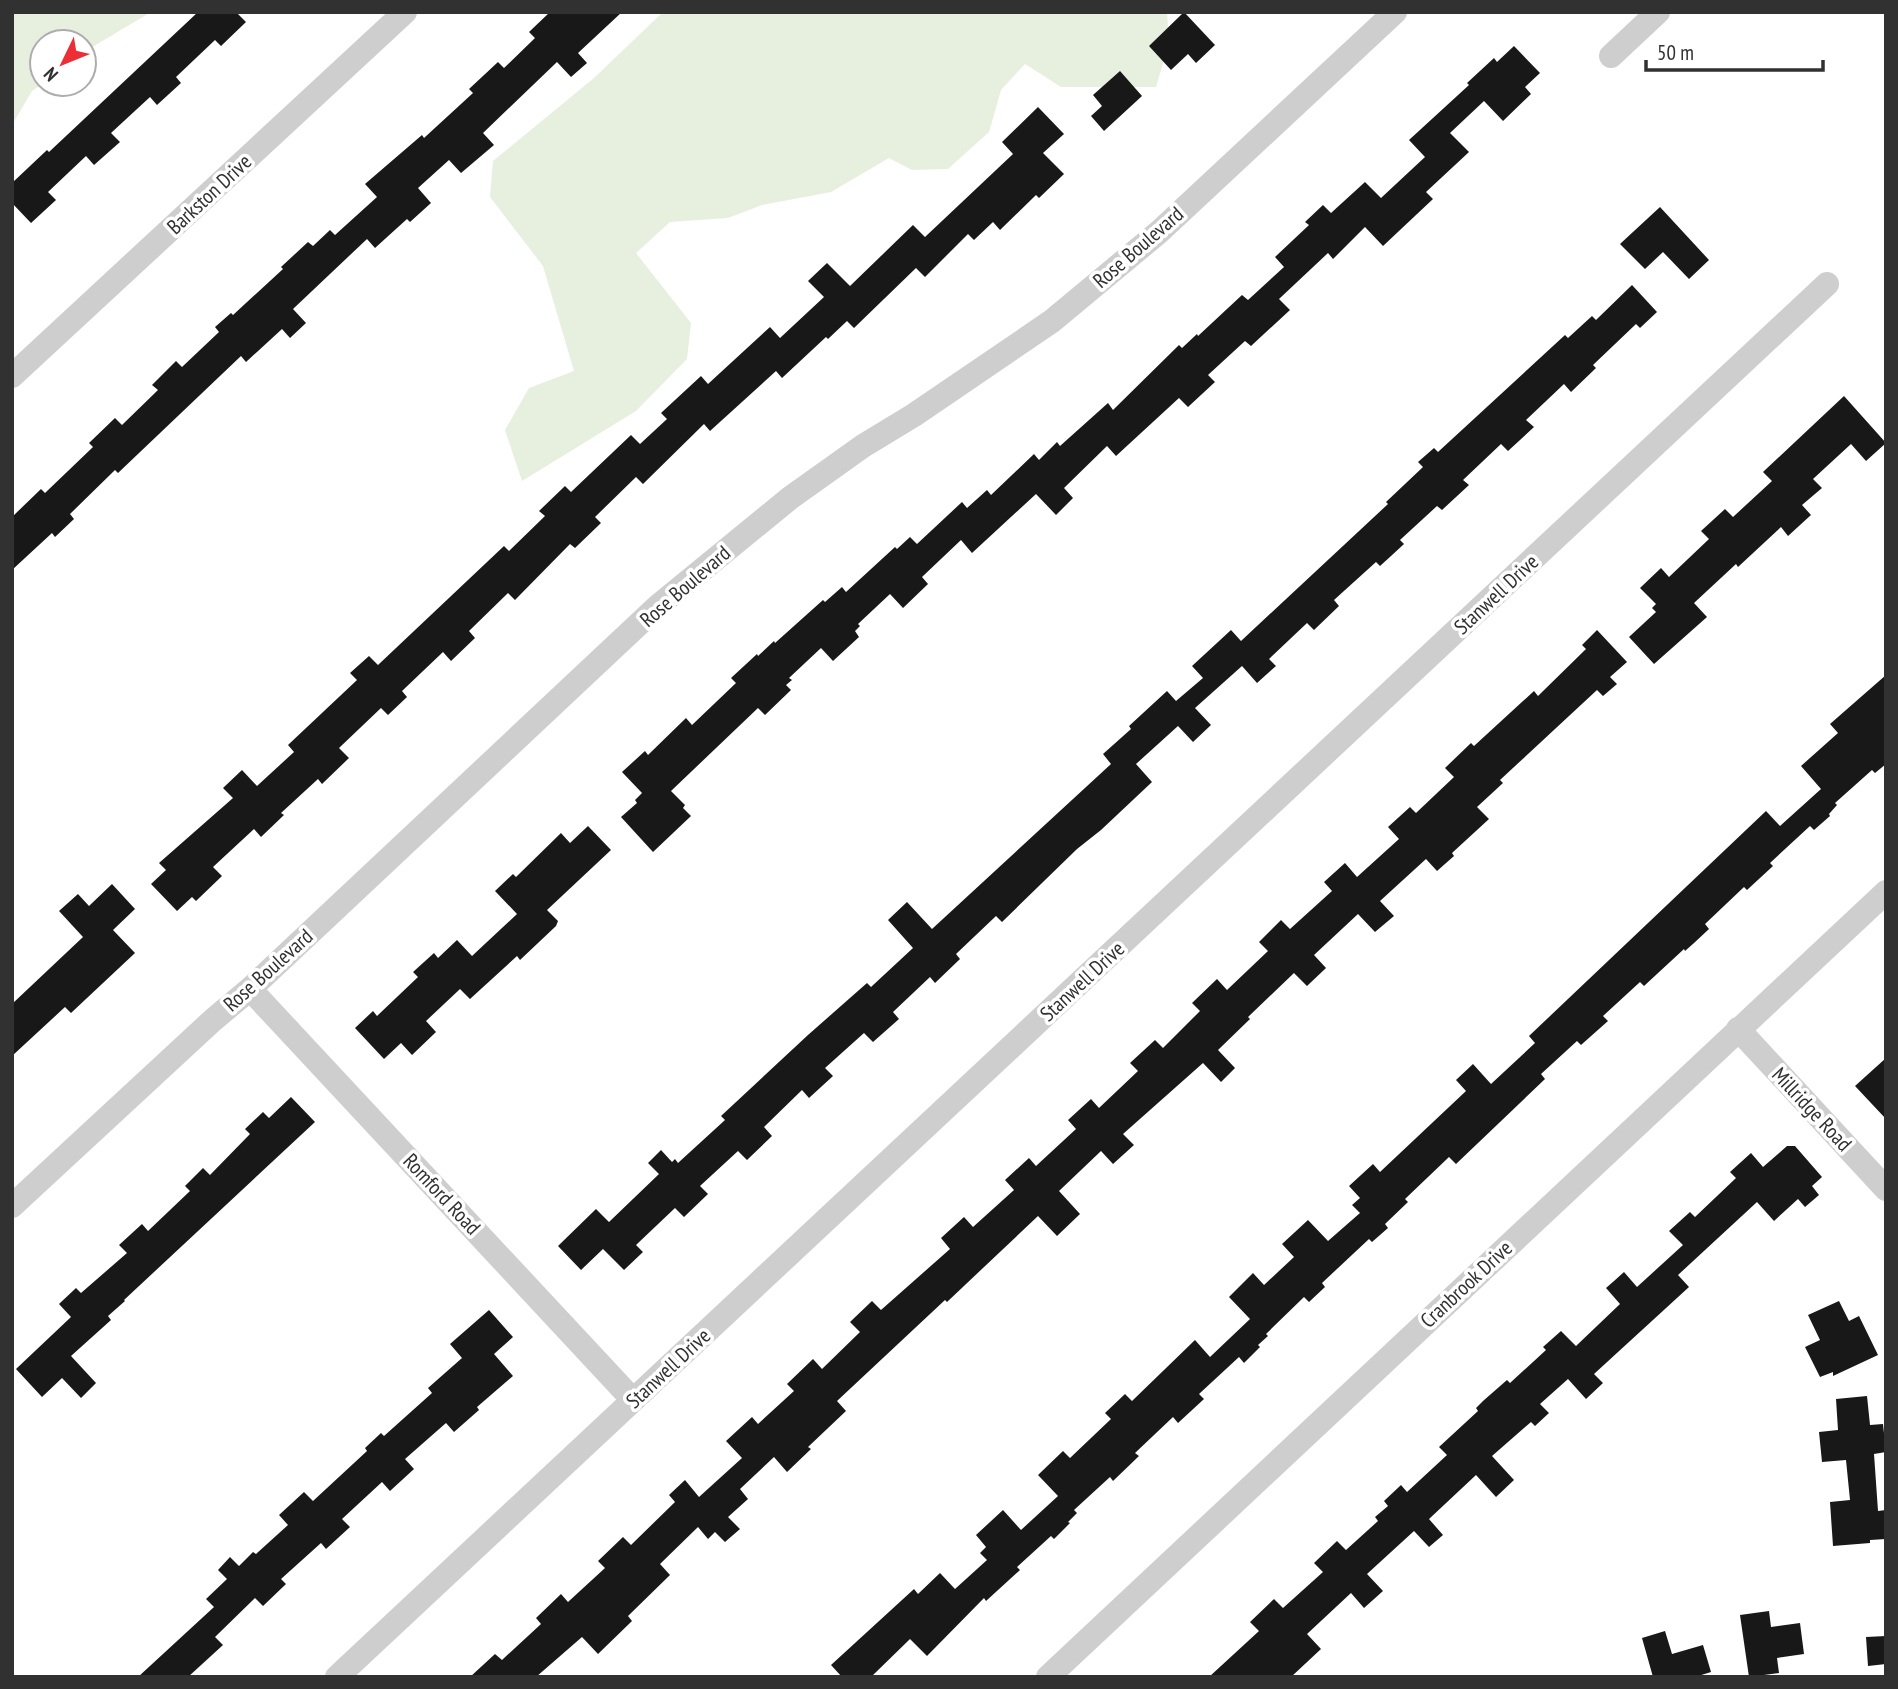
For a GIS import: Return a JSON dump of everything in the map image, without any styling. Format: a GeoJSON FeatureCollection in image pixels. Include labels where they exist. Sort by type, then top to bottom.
{"type":"FeatureCollection","features":[{"type":"Feature","properties":{"kind":"street","name":"Barkston Drive"},"geometry":{"type":"LineString","coordinates":[[12,376],[405,12]]}},
{"type":"Feature","properties":{"kind":"street","name":"Rose Boulevard"},"geometry":{"type":"LineString","coordinates":[[12,1206],[250,989],[686,582],[790,498],[1052,321],[1159,232],[1395,12]]}},
{"type":"Feature","properties":{"kind":"street"},"geometry":{"type":"LineString","coordinates":[[1611,57],[1658,12]]}},
{"type":"Feature","properties":{"kind":"street","name":"Stanwell Drive"},"geometry":{"type":"LineString","coordinates":[[337,1677],[1827,285]]}},
{"type":"Feature","properties":{"kind":"street","name":"Cranbrook Drive"},"geometry":{"type":"LineString","coordinates":[[1048,1677],[1886,892]]}},
{"type":"Feature","properties":{"kind":"street","name":"Romford Road"},"geometry":{"type":"LineString","coordinates":[[250,989],[634,1400]]}},
{"type":"Feature","properties":{"kind":"street","name":"Millridge Road"},"geometry":{"type":"LineString","coordinates":[[1738,1029],[1886,1189]]}},
{"type":"Feature","properties":{"kind":"green space"},"geometry":{"type":"Polygon","coordinates":[[[12,12],[151,12],[98,44],[98,28],[28,28],[28,98],[12,125],[12,12]]]}},
{"type":"Feature","properties":{"kind":"green space"},"geometry":{"type":"Polygon","coordinates":[[[663,12],[1167,12],[1169,43],[1156,87],[1061,87],[1025,64],[1001,90],[989,132],[948,169],[912,170],[889,158],[831,192],[762,205],[728,218],[670,222],[636,253],[691,323],[687,359],[636,411],[522,481],[505,430],[529,388],[574,371],[543,266],[490,197],[493,161],[594,78],[663,12]]]}},
{"type":"Feature","properties":{"kind":"building"},"geometry":{"type":"Polygon","coordinates":[[[198,12],[236,12],[246,22],[221,46],[215,40],[176,77],[181,83],[157,105],[150,97],[111,133],[120,142],[94,165],[86,156],[48,192],[56,200],[31,223],[12,203],[12,183],[47,150],[49,152],[198,12]]]}},
{"type":"Feature","properties":{"kind":"building"},"geometry":{"type":"Polygon","coordinates":[[[550,12],[622,12],[578,53],[587,63],[571,77],[557,62],[483,133],[494,145],[461,173],[449,160],[418,188],[431,203],[410,222],[407,219],[375,248],[367,239],[293,309],[306,323],[290,338],[282,329],[246,362],[241,356],[118,473],[115,470],[70,514],[74,519],[55,537],[52,533],[12,570],[12,517],[41,489],[45,493],[93,447],[89,443],[115,418],[122,425],[158,390],[152,385],[176,361],[182,367],[219,332],[215,327],[231,313],[233,315],[308,242],[313,246],[330,230],[335,235],[377,197],[365,184],[422,135],[424,138],[473,93],[469,89],[498,62],[504,68],[535,38],[529,32],[550,12]]]}},
{"type":"Feature","properties":{"kind":"building"},"geometry":{"type":"Polygon","coordinates":[[[1184,12],[1215,45],[1196,63],[1188,54],[1171,70],[1149,46],[1184,12]]]}},
{"type":"Feature","properties":{"kind":"building"},"geometry":{"type":"Polygon","coordinates":[[[1514,46],[1540,73],[1525,87],[1531,94],[1503,121],[1484,101],[1450,133],[1469,152],[1426,192],[1433,199],[1383,246],[1365,227],[1333,259],[1328,253],[1279,299],[1290,310],[1251,346],[1245,341],[1208,375],[1215,382],[1188,407],[1179,398],[1116,456],[1107,446],[1064,488],[1073,498],[1056,515],[1036,494],[972,553],[961,540],[922,577],[928,584],[903,608],[890,594],[858,624],[860,626],[855,631],[859,637],[833,661],[821,648],[789,678],[792,680],[786,685],[791,690],[765,715],[758,708],[671,791],[685,805],[683,808],[691,816],[653,852],[621,817],[637,803],[635,800],[642,793],[622,772],[645,751],[648,755],[686,718],[692,725],[736,683],[731,678],[757,654],[758,656],[774,641],[775,643],[823,600],[825,602],[842,587],[846,592],[895,547],[897,549],[910,537],[917,544],[962,502],[967,508],[987,490],[991,495],[1034,454],[1039,460],[1057,442],[1060,446],[1108,403],[1113,410],[1179,345],[1182,348],[1197,334],[1198,336],[1242,295],[1248,300],[1284,267],[1275,257],[1309,225],[1305,222],[1323,205],[1331,213],[1365,182],[1381,198],[1425,157],[1409,140],[1494,58],[1497,62],[1514,46]]]}},
{"type":"Feature","properties":{"kind":"building"},"geometry":{"type":"Polygon","coordinates":[[[1120,71],[1142,96],[1104,131],[1091,116],[1102,106],[1093,95],[1120,71]]]}},
{"type":"Feature","properties":{"kind":"building"},"geometry":{"type":"Polygon","coordinates":[[[1038,107],[1064,134],[1043,153],[1064,174],[1039,198],[1036,195],[1000,230],[993,222],[974,240],[968,234],[925,277],[916,268],[854,328],[847,321],[782,378],[776,371],[710,431],[704,424],[643,484],[636,477],[595,517],[601,523],[575,548],[570,544],[515,600],[508,593],[469,631],[475,638],[451,661],[443,652],[402,691],[407,697],[388,715],[381,708],[339,748],[349,758],[322,784],[318,779],[281,813],[284,815],[261,837],[254,829],[213,867],[222,876],[196,901],[192,897],[177,911],[151,884],[166,870],[159,863],[233,798],[223,788],[242,770],[257,786],[294,752],[288,745],[357,680],[350,673],[369,656],[378,665],[504,546],[509,551],[545,516],[539,511],[565,486],[571,492],[631,435],[640,444],[667,419],[661,413],[701,376],[708,384],[770,327],[780,338],[824,297],[808,281],[827,263],[850,286],[913,225],[925,237],[1013,154],[1002,142],[1038,107]]]}},
{"type":"Feature","properties":{"kind":"building"},"geometry":{"type":"Polygon","coordinates":[[[1660,207],[1709,260],[1689,279],[1663,252],[1645,269],[1620,244],[1660,207]]]}},
{"type":"Feature","properties":{"kind":"building"},"geometry":{"type":"Polygon","coordinates":[[[1632,285],[1657,312],[1640,328],[1636,324],[1593,365],[1596,368],[1571,392],[1564,384],[1526,420],[1534,427],[1508,451],[1501,444],[1463,480],[1469,485],[1442,510],[1437,506],[1400,540],[1404,544],[1391,556],[1380,566],[1376,562],[1334,600],[1339,606],[1314,630],[1307,623],[1269,659],[1276,666],[1257,683],[1242,666],[1195,708],[1211,725],[1193,742],[1178,726],[1136,764],[1152,782],[1077,849],[1002,922],[996,916],[956,954],[960,959],[935,983],[930,977],[893,1012],[899,1019],[873,1042],[864,1033],[825,1068],[833,1076],[809,1098],[802,1090],[764,1127],[772,1136],[747,1160],[738,1151],[700,1186],[708,1194],[684,1217],[675,1208],[636,1245],[643,1252],[624,1270],[603,1249],[581,1270],[558,1246],[596,1209],[609,1222],[659,1174],[648,1163],[661,1150],[672,1162],[675,1159],[678,1163],[725,1120],[721,1116],[808,1035],[867,983],[871,987],[913,948],[888,920],[907,902],[932,929],[1111,764],[1103,754],[1131,729],[1129,726],[1167,691],[1176,701],[1203,678],[1192,666],[1231,630],[1241,641],[1388,504],[1386,502],[1423,467],[1418,462],[1434,448],[1438,452],[1565,335],[1568,338],[1592,316],[1596,320],[1632,285]]]}},
{"type":"Feature","properties":{"kind":"building"},"geometry":{"type":"Polygon","coordinates":[[[1844,396],[1886,443],[1866,461],[1851,444],[1813,479],[1822,488],[1802,505],[1811,515],[1788,536],[1781,527],[1694,603],[1707,617],[1654,664],[1629,637],[1656,612],[1652,608],[1656,604],[1640,588],[1661,568],[1669,577],[1709,539],[1701,531],[1725,509],[1733,517],[1772,481],[1763,472],[1844,396]]]}},
{"type":"Feature","properties":{"kind":"building"},"geometry":{"type":"Polygon","coordinates":[[[1597,630],[1627,662],[1610,677],[1617,684],[1603,696],[1597,690],[1500,780],[1503,783],[1477,807],[1489,819],[1452,853],[1454,856],[1437,871],[1426,859],[1380,901],[1394,916],[1375,932],[1358,914],[1314,955],[1326,968],[1307,986],[1294,973],[1248,1017],[1250,1019],[1218,1050],[1235,1068],[1221,1082],[1203,1063],[1123,1134],[1134,1145],[1113,1164],[1101,1151],[1059,1191],[1080,1214],[1057,1236],[1038,1216],[947,1302],[945,1300],[837,1401],[846,1411],[808,1447],[811,1449],[787,1472],[774,1457],[740,1489],[748,1499],[728,1517],[740,1529],[725,1542],[715,1532],[708,1539],[698,1527],[660,1564],[670,1575],[628,1616],[632,1621],[598,1654],[582,1637],[536,1677],[470,1677],[495,1654],[502,1660],[541,1624],[536,1618],[561,1594],[568,1602],[605,1568],[598,1561],[623,1537],[631,1545],[675,1502],[669,1495],[685,1480],[699,1497],[742,1458],[726,1441],[752,1417],[758,1424],[794,1391],[787,1384],[813,1359],[822,1369],[860,1332],[850,1322],[872,1301],[881,1310],[950,1249],[941,1238],[964,1217],[973,1227],[1014,1190],[1005,1180],[1029,1158],[1036,1166],[1076,1129],[1068,1120],[1091,1099],[1099,1108],[1138,1071],[1130,1063],[1155,1040],[1163,1048],[1200,1011],[1192,1003],[1217,979],[1227,990],[1268,951],[1259,942],[1281,920],[1290,929],[1332,891],[1324,882],[1345,863],[1357,877],[1399,839],[1388,827],[1410,807],[1416,813],[1454,777],[1445,768],[1471,743],[1474,746],[1534,691],[1538,696],[1586,649],[1582,645],[1597,630]]]}},
{"type":"Feature","properties":{"kind":"building"},"geometry":{"type":"Polygon","coordinates":[[[1886,675],[1886,764],[1875,773],[1872,770],[1835,803],[1837,805],[1830,816],[1814,830],[1810,826],[1770,863],[1773,866],[1747,890],[1744,887],[1705,924],[1709,929],[1694,943],[1644,986],[1640,982],[1603,1016],[1608,1021],[1581,1045],[1577,1041],[1541,1074],[1545,1079],[1456,1164],[1449,1157],[1405,1199],[1408,1202],[1385,1224],[1388,1228],[1372,1242],[1369,1239],[1322,1283],[1325,1287],[1309,1302],[1304,1297],[1266,1334],[1268,1336],[1258,1345],[1260,1347],[1244,1363],[1239,1357],[1199,1394],[1204,1399],[1178,1423],[1173,1417],[1135,1453],[1139,1456],[1113,1481],[1110,1477],[1074,1510],[1077,1513],[1054,1539],[1051,1536],[1017,1567],[1020,1570],[986,1601],[984,1598],[927,1656],[910,1639],[871,1677],[842,1677],[831,1665],[914,1589],[918,1594],[940,1573],[955,1589],[987,1560],[980,1553],[986,1547],[976,1535],[1003,1510],[1021,1530],[1058,1496],[1038,1475],[1063,1451],[1070,1458],[1111,1419],[1105,1413],[1125,1394],[1132,1401],[1195,1340],[1210,1357],[1250,1319],[1229,1297],[1253,1273],[1264,1285],[1294,1257],[1282,1244],[1308,1220],[1328,1241],[1360,1213],[1352,1205],[1360,1198],[1349,1186],[1373,1164],[1380,1172],[1466,1091],[1456,1080],[1473,1064],[1491,1084],[1535,1043],[1529,1036],[1766,811],[1780,826],[1821,789],[1801,766],[1838,733],[1830,724],[1886,675]]]}},
{"type":"Feature","properties":{"kind":"building"},"geometry":{"type":"Polygon","coordinates":[[[588,826],[611,850],[547,910],[558,921],[556,926],[520,960],[517,956],[470,999],[460,989],[426,1021],[436,1032],[412,1055],[401,1043],[384,1059],[355,1028],[373,1011],[377,1016],[418,977],[413,972],[434,953],[438,958],[457,940],[472,956],[517,914],[495,891],[513,874],[516,877],[561,833],[570,843],[588,826]]]}},
{"type":"Feature","properties":{"kind":"building"},"geometry":{"type":"Polygon","coordinates":[[[112,884],[135,909],[113,930],[135,953],[71,1013],[65,1007],[12,1056],[12,1004],[83,937],[59,911],[78,894],[89,906],[112,884]]]}},
{"type":"Feature","properties":{"kind":"building"},"geometry":{"type":"Polygon","coordinates":[[[1886,1058],[1886,1119],[1855,1086],[1886,1058]]]}},
{"type":"Feature","properties":{"kind":"building"},"geometry":{"type":"Polygon","coordinates":[[[291,1097],[315,1122],[124,1300],[108,1316],[111,1320],[71,1356],[96,1383],[81,1398],[62,1378],[42,1397],[16,1369],[71,1317],[59,1304],[76,1288],[81,1293],[127,1253],[119,1245],[142,1224],[148,1231],[190,1191],[185,1186],[203,1168],[210,1175],[250,1134],[245,1129],[263,1112],[269,1118],[291,1097]]]}},
{"type":"Feature","properties":{"kind":"building"},"geometry":{"type":"Polygon","coordinates":[[[1787,1146],[1795,1146],[1822,1177],[1812,1186],[1819,1195],[1805,1207],[1798,1199],[1774,1221],[1757,1202],[1678,1275],[1689,1287],[1594,1374],[1603,1383],[1586,1399],[1568,1379],[1540,1404],[1549,1413],[1535,1426],[1531,1422],[1492,1456],[1514,1480],[1496,1497],[1476,1475],[1429,1519],[1443,1535],[1429,1547],[1414,1531],[1367,1574],[1383,1591],[1364,1608],[1351,1593],[1307,1634],[1321,1649],[1291,1677],[1209,1677],[1259,1631],[1250,1622],[1274,1599],[1283,1608],[1323,1572],[1314,1563],[1337,1541],[1346,1550],[1378,1521],[1375,1517],[1388,1506],[1384,1501],[1401,1485],[1407,1492],[1447,1455],[1439,1447],[1478,1411],[1476,1408],[1483,1401],[1507,1380],[1510,1383],[1546,1350],[1543,1347],[1561,1331],[1576,1346],[1620,1304],[1606,1288],[1624,1272],[1637,1287],[1683,1245],[1669,1231],[1690,1212],[1695,1217],[1736,1178],[1730,1172],[1751,1153],[1763,1167],[1787,1146]]]}},
{"type":"Feature","properties":{"kind":"building"},"geometry":{"type":"Polygon","coordinates":[[[1839,1301],[1849,1321],[1859,1316],[1878,1355],[1833,1376],[1833,1372],[1820,1377],[1805,1347],[1820,1340],[1808,1315],[1839,1301]]]}},
{"type":"Feature","properties":{"kind":"building"},"geometry":{"type":"Polygon","coordinates":[[[489,1310],[513,1337],[494,1354],[513,1376],[477,1407],[479,1410],[454,1432],[446,1423],[405,1459],[414,1469],[390,1491],[382,1482],[342,1519],[350,1527],[326,1549],[321,1543],[281,1579],[286,1584],[263,1606],[255,1598],[215,1637],[223,1645],[188,1677],[138,1677],[214,1607],[206,1599],[227,1579],[218,1570],[230,1557],[239,1566],[253,1552],[256,1554],[288,1525],[279,1515],[304,1492],[313,1501],[367,1451],[365,1448],[381,1433],[384,1436],[432,1393],[428,1388],[462,1358],[450,1344],[489,1310]]]}},
{"type":"Feature","properties":{"kind":"building"},"geometry":{"type":"Polygon","coordinates":[[[1867,1396],[1870,1425],[1883,1424],[1886,1452],[1874,1454],[1878,1511],[1886,1510],[1886,1539],[1833,1546],[1830,1502],[1850,1500],[1846,1460],[1822,1462],[1819,1432],[1838,1430],[1836,1399],[1867,1396]]]}},
{"type":"Feature","properties":{"kind":"building"},"geometry":{"type":"Polygon","coordinates":[[[1769,1611],[1771,1627],[1800,1623],[1804,1654],[1777,1658],[1779,1673],[1749,1677],[1740,1615],[1769,1611]]]}},
{"type":"Feature","properties":{"kind":"building"},"geometry":{"type":"Polygon","coordinates":[[[1665,1631],[1672,1654],[1703,1645],[1711,1672],[1695,1677],[1653,1677],[1642,1638],[1665,1631]]]}},
{"type":"Feature","properties":{"kind":"building"},"geometry":{"type":"Polygon","coordinates":[[[1886,1636],[1886,1664],[1868,1666],[1866,1637],[1886,1636]]]}}]}
